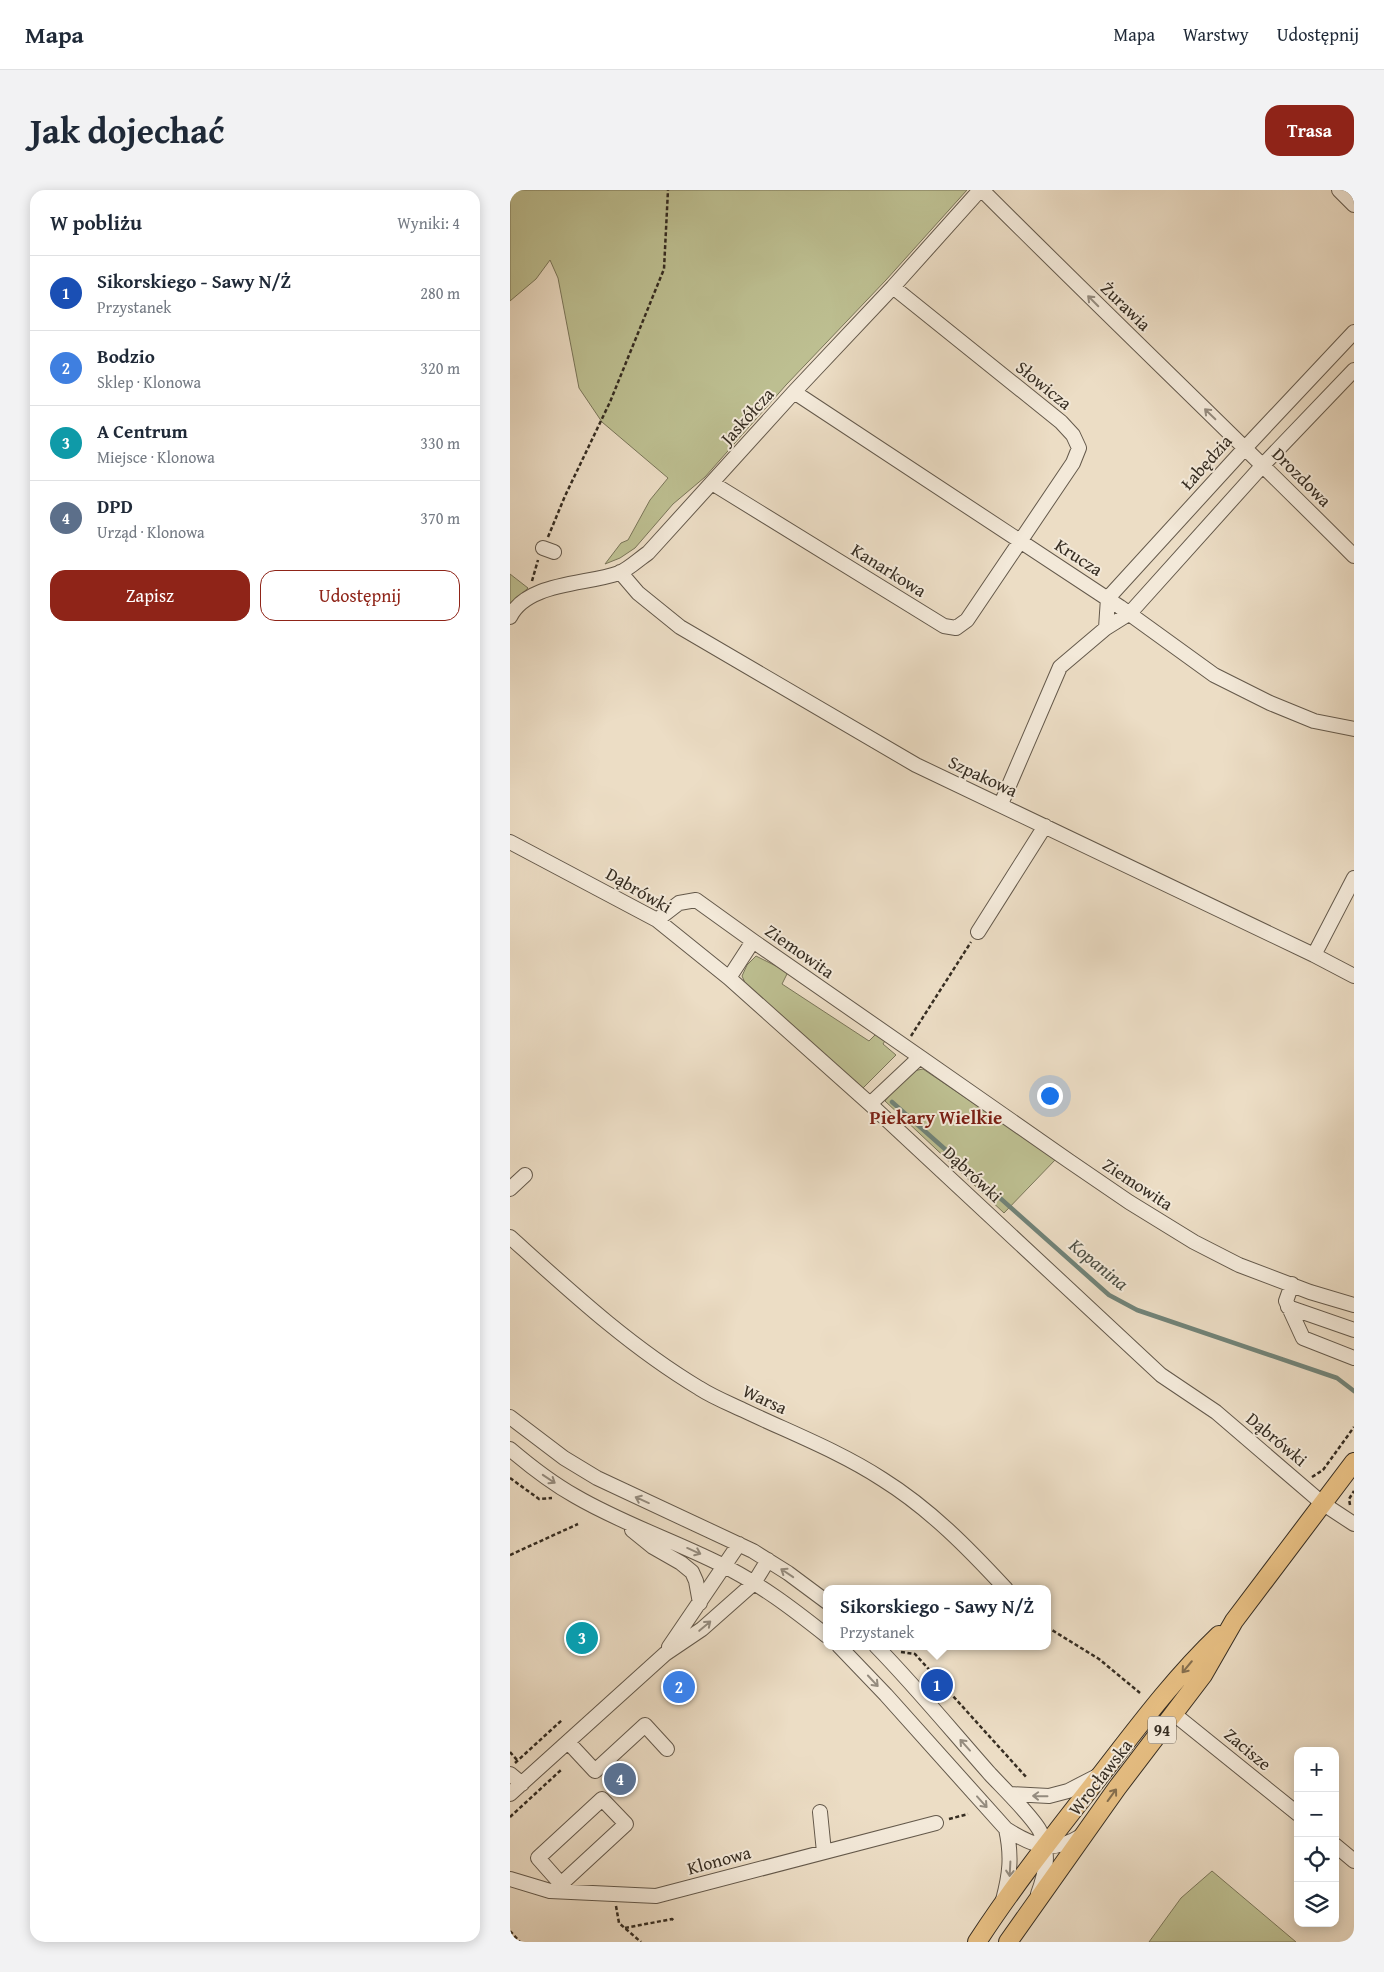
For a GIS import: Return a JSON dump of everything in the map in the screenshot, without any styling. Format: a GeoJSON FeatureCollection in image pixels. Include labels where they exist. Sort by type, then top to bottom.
{"type":"FeatureCollection","features":[{"type":"Feature","properties":{"kind":"main road","name":"Wrocławska"},"geometry":{"type":"LineString","coordinates":[[1008,1942],[1202,1675],[1234,1621],[1354,1462]]}},
{"type":"Feature","properties":{"kind":"main road","name":"Wrocławska"},"geometry":{"type":"LineString","coordinates":[[977,1942],[1045,1847],[1101,1774],[1190,1663],[1234,1621]]}},
{"type":"Feature","properties":{"kind":"street","name":"Jaskółcza"},"geometry":{"type":"LineString","coordinates":[[510,617],[512,612],[533,594],[620,572],[648,553],[981,190]]}},
{"type":"Feature","properties":{"kind":"street","name":"Żurawia"},"geometry":{"type":"LineString","coordinates":[[981,190],[1245,448]]}},
{"type":"Feature","properties":{"kind":"street"},"geometry":{"type":"LineString","coordinates":[[1339,190],[1354,205]]}},
{"type":"Feature","properties":{"kind":"street","name":"Słowicza"},"geometry":{"type":"LineString","coordinates":[[893,287],[1061,422],[1073,435],[1079,448],[1072,463],[1019,540]]}},
{"type":"Feature","properties":{"kind":"street","name":"Łabędzia"},"geometry":{"type":"LineString","coordinates":[[1108,598],[1245,448],[1352,339]]}},
{"type":"Feature","properties":{"kind":"street"},"geometry":{"type":"LineString","coordinates":[[1001,804],[1060,667],[1106,628],[1130,613],[1263,465],[1354,370]]}},
{"type":"Feature","properties":{"kind":"street","name":"Krucza"},"geometry":{"type":"LineString","coordinates":[[794,392],[1108,598],[1222,679],[1270,703],[1314,721],[1354,729]]}},
{"type":"Feature","properties":{"kind":"street","name":"Drozdowa"},"geometry":{"type":"LineString","coordinates":[[1245,448],[1354,556]]}},
{"type":"Feature","properties":{"kind":"street","name":"Kanarkowa"},"geometry":{"type":"LineString","coordinates":[[712,483],[944,626],[956,628],[967,620],[1019,540]]}},
{"type":"Feature","properties":{"kind":"street","name":"Szpakowa"},"geometry":{"type":"LineString","coordinates":[[620,572],[638,594],[680,627],[916,765],[1001,804],[1354,976]]}},
{"type":"Feature","properties":{"kind":"street"},"geometry":{"type":"LineString","coordinates":[[1106,628],[1108,598]]}},
{"type":"Feature","properties":{"kind":"street"},"geometry":{"type":"LineString","coordinates":[[978,932],[1045,826]]}},
{"type":"Feature","properties":{"kind":"street","name":"Dąbrówki"},"geometry":{"type":"LineString","coordinates":[[510,842],[658,920],[729,978],[870,1104],[1161,1375],[1216,1412],[1322,1503],[1354,1524]]}},
{"type":"Feature","properties":{"kind":"street"},"geometry":{"type":"LineString","coordinates":[[1314,955],[1354,878]]}},
{"type":"Feature","properties":{"kind":"street","name":"Ziemowita"},"geometry":{"type":"LineString","coordinates":[[658,920],[679,903],[696,900],[1076,1166],[1194,1242],[1239,1265],[1354,1305]]}},
{"type":"Feature","properties":{"kind":"street"},"geometry":{"type":"LineString","coordinates":[[729,978],[753,941]]}},
{"type":"Feature","properties":{"kind":"street"},"geometry":{"type":"LineString","coordinates":[[870,1104],[920,1057]]}},
{"type":"Feature","properties":{"kind":"street"},"geometry":{"type":"LineString","coordinates":[[510,1189],[525,1175]]}},
{"type":"Feature","properties":{"kind":"street","name":"Warsa"},"geometry":{"type":"LineString","coordinates":[[510,1237],[601,1319],[655,1361],[701,1390],[881,1478],[912,1499],[954,1534],[1002,1585]]}},
{"type":"Feature","properties":{"kind":"street"},"geometry":{"type":"LineString","coordinates":[[1292,1284],[1286,1301],[1303,1338],[1354,1358]]}},
{"type":"Feature","properties":{"kind":"street"},"geometry":{"type":"LineString","coordinates":[[1288,1307],[1354,1330]]}},
{"type":"Feature","properties":{"kind":"street"},"geometry":{"type":"LineString","coordinates":[[510,1417],[551,1449],[597,1478],[627,1494],[739,1544],[768,1560],[823,1599]]}},
{"type":"Feature","properties":{"kind":"street"},"geometry":{"type":"LineString","coordinates":[[510,1449],[574,1496],[724,1566],[791,1607],[823,1633]]}},
{"type":"Feature","properties":{"kind":"street"},"geometry":{"type":"LineString","coordinates":[[620,1519],[653,1547],[692,1572],[696,1581],[700,1603]]}},
{"type":"Feature","properties":{"kind":"street"},"geometry":{"type":"LineString","coordinates":[[664,1654],[739,1544]]}},
{"type":"Feature","properties":{"kind":"street"},"geometry":{"type":"LineString","coordinates":[[510,1794],[664,1654],[702,1629],[754,1583],[768,1560]]}},
{"type":"Feature","properties":{"kind":"street"},"geometry":{"type":"LineString","coordinates":[[843,1650],[886,1695],[1006,1829],[1031,1844],[1045,1847],[1065,1846],[1084,1835]]}},
{"type":"Feature","properties":{"kind":"street"},"geometry":{"type":"LineString","coordinates":[[880,1650],[1010,1794],[1039,1829],[1047,1860],[1045,1874],[1036,1901]]}},
{"type":"Feature","properties":{"kind":"street","name":"Zacisze"},"geometry":{"type":"LineString","coordinates":[[1174,1714],[1294,1811]]}},
{"type":"Feature","properties":{"kind":"street"},"geometry":{"type":"LineString","coordinates":[[568,1742],[595,1770],[645,1725],[667,1749]]}},
{"type":"Feature","properties":{"kind":"street"},"geometry":{"type":"LineString","coordinates":[[510,1774],[522,1784]]}},
{"type":"Feature","properties":{"kind":"street"},"geometry":{"type":"LineString","coordinates":[[1010,1794],[1050,1796],[1068,1791],[1101,1774]]}},
{"type":"Feature","properties":{"kind":"street"},"geometry":{"type":"LineString","coordinates":[[602,1798],[626,1824],[560,1888],[538,1858],[602,1798]]}},
{"type":"Feature","properties":{"kind":"street"},"geometry":{"type":"LineString","coordinates":[[820,1812],[824,1852]]}},
{"type":"Feature","properties":{"kind":"street","name":"Klonowa"},"geometry":{"type":"LineString","coordinates":[[510,1879],[550,1891],[560,1888],[615,1895],[656,1896],[936,1823]]}},
{"type":"Feature","properties":{"kind":"street"},"geometry":{"type":"LineString","coordinates":[[1001,1908],[1010,1876],[1006,1829]]}},
{"type":"Feature","properties":{"kind":"street"},"geometry":{"type":"LineString","coordinates":[[1339,1848],[1354,1861]]}},
{"type":"Feature","properties":{"kind":"path"},"geometry":{"type":"LineString","coordinates":[[533,594],[532,578],[549,550],[565,496],[610,402],[664,269],[668,190]]}},
{"type":"Feature","properties":{"kind":"path"},"geometry":{"type":"LineString","coordinates":[[905,1046],[978,932]]}},
{"type":"Feature","properties":{"kind":"path"},"geometry":{"type":"LineString","coordinates":[[1304,1488],[1314,1474],[1323,1470],[1354,1427]]}},
{"type":"Feature","properties":{"kind":"path"},"geometry":{"type":"LineString","coordinates":[[510,1478],[539,1499],[556,1498]]}},
{"type":"Feature","properties":{"kind":"path"},"geometry":{"type":"LineString","coordinates":[[510,1555],[578,1524]]}},
{"type":"Feature","properties":{"kind":"path"},"geometry":{"type":"LineString","coordinates":[[1051,1629],[1099,1659],[1140,1694]]}},
{"type":"Feature","properties":{"kind":"path"},"geometry":{"type":"LineString","coordinates":[[915,1654],[1027,1778]]}},
{"type":"Feature","properties":{"kind":"path"},"geometry":{"type":"LineString","coordinates":[[667,1674],[675,1682]]}},
{"type":"Feature","properties":{"kind":"path"},"geometry":{"type":"LineString","coordinates":[[510,1752],[518,1760],[562,1720]]}},
{"type":"Feature","properties":{"kind":"path"},"geometry":{"type":"LineString","coordinates":[[936,1823],[968,1814]]}},
{"type":"Feature","properties":{"kind":"path"},"geometry":{"type":"LineString","coordinates":[[615,1895],[619,1923],[641,1942]]}},
{"type":"Feature","properties":{"kind":"path"},"geometry":{"type":"LineString","coordinates":[[625,1928],[672,1919],[674,1921]]}},
{"type":"Feature","properties":{"kind":"path"},"geometry":{"type":"LineString","coordinates":[[510,1932],[520,1942]]}},
{"type":"Feature","properties":{"kind":"green space"},"geometry":{"type":"Polygon","coordinates":[[[510,190],[967,190],[886,280],[786,385],[705,477],[673,504],[635,548],[620,558],[605,564],[621,543],[628,540],[650,500],[668,478],[602,422],[579,388],[558,278],[550,260],[536,279],[510,301],[510,190]]]}},
{"type":"Feature","properties":{"kind":"green space"},"geometry":{"type":"Polygon","coordinates":[[[510,574],[528,588],[510,605],[510,574]]]}},
{"type":"Feature","properties":{"kind":"green space"},"geometry":{"type":"Polygon","coordinates":[[[756,956],[788,972],[782,984],[869,1041],[877,1033],[886,1039],[883,1044],[896,1055],[863,1088],[746,985],[742,976],[747,965],[756,956]]]}},
{"type":"Feature","properties":{"kind":"green space"},"geometry":{"type":"Polygon","coordinates":[[[923,1069],[1056,1159],[1004,1213],[885,1101],[908,1072],[923,1069]]]}},
{"type":"Feature","properties":{"kind":"green space"},"geometry":{"type":"Polygon","coordinates":[[[1212,1871],[1296,1942],[1149,1942],[1181,1898],[1212,1871]]]}},
{"type":"Feature","properties":{"kind":"waterway","name":"Kopanina"},"geometry":{"type":"LineString","coordinates":[[892,1102],[1109,1295],[1137,1310],[1337,1378],[1354,1391]]}},
{"type":"Feature","properties":{"kind":"place","name":"A Centrum"},"geometry":{"type":"Point","coordinates":[582,1638]}},
{"type":"Feature","properties":{"kind":"place","name":"Sikorskiego - Sawy N/Ż"},"geometry":{"type":"Point","coordinates":[937,1685]}},
{"type":"Feature","properties":{"kind":"place","name":"Bodzio"},"geometry":{"type":"Point","coordinates":[679,1687]}},
{"type":"Feature","properties":{"kind":"place","name":"DPD"},"geometry":{"type":"Point","coordinates":[620,1779]}},
{"type":"Feature","properties":{"kind":"district","name":"Piekary Wielkie"},"geometry":{"type":"Point","coordinates":[936,1117]}}]}
